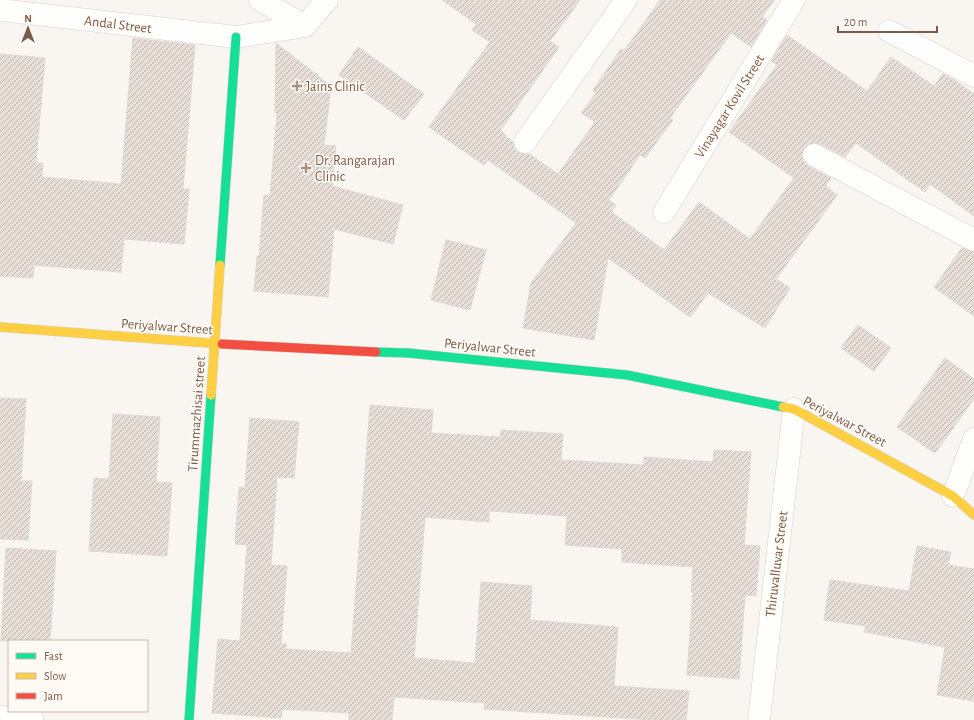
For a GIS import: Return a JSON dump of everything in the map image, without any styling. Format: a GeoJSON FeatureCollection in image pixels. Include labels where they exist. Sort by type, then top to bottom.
{"type":"FeatureCollection","features":[{"type":"Feature","properties":{"kind":"street"},"geometry":{"type":"LineString","coordinates":[[260,0],[305,26],[327,0]]}},
{"type":"Feature","properties":{"kind":"street"},"geometry":{"type":"LineString","coordinates":[[525,142],[626,0]]}},
{"type":"Feature","properties":{"kind":"street","name":"Vinayagar Kovil Street"},"geometry":{"type":"LineString","coordinates":[[664,212],[794,0]]}},
{"type":"Feature","properties":{"kind":"street","name":"Andal Street"},"geometry":{"type":"LineString","coordinates":[[0,10],[236,37],[305,26]]}},
{"type":"Feature","properties":{"kind":"street"},"geometry":{"type":"LineString","coordinates":[[889,31],[974,76]]}},
{"type":"Feature","properties":{"kind":"street","name":"Tirummazhisai street"},"geometry":{"type":"LineString","coordinates":[[189,720],[236,37]]}},
{"type":"Feature","properties":{"kind":"street"},"geometry":{"type":"LineString","coordinates":[[814,155],[974,240]]}},
{"type":"Feature","properties":{"kind":"street","name":"Periyalwar Street"},"geometry":{"type":"LineString","coordinates":[[0,328],[214,344],[408,353],[627,375],[794,409],[953,496],[974,515]]}},
{"type":"Feature","properties":{"kind":"street","name":"Thiruvalluvar Street"},"geometry":{"type":"LineString","coordinates":[[758,720],[794,409]]}},
{"type":"Feature","properties":{"kind":"street"},"geometry":{"type":"LineString","coordinates":[[953,496],[974,439]]}},
{"type":"Feature","properties":{"kind":"street"},"geometry":{"type":"LineString","coordinates":[[0,717],[33,720]]}},
{"type":"Feature","properties":{"kind":"building"},"geometry":{"type":"Polygon","coordinates":[[[442,0],[580,0],[550,41],[559,47],[500,131],[513,142],[514,148],[517,152],[529,154],[558,174],[595,122],[581,113],[596,93],[593,90],[621,49],[624,51],[660,0],[774,0],[762,17],[767,20],[751,47],[731,33],[670,118],[673,120],[645,158],[640,155],[609,200],[616,205],[611,212],[664,250],[699,202],[750,239],[794,178],[729,132],[777,65],[771,61],[787,35],[867,91],[891,57],[934,86],[943,74],[974,94],[974,216],[930,184],[925,192],[856,143],[845,157],[820,144],[813,143],[807,145],[803,150],[803,161],[808,166],[831,178],[825,186],[837,195],[776,279],[790,288],[765,328],[708,293],[690,317],[608,258],[594,340],[523,328],[531,283],[576,223],[488,160],[484,165],[429,127],[490,42],[472,30],[476,24],[442,0]]]}},
{"type":"Feature","properties":{"kind":"building"},"geometry":{"type":"Polygon","coordinates":[[[133,38],[195,45],[183,189],[189,189],[184,244],[124,239],[121,272],[34,265],[33,278],[0,276],[0,54],[45,58],[36,163],[43,163],[42,177],[121,184],[133,38]]]}},
{"type":"Feature","properties":{"kind":"building"},"geometry":{"type":"Polygon","coordinates":[[[276,43],[331,86],[324,145],[336,146],[332,186],[403,205],[393,244],[334,229],[328,297],[254,291],[257,256],[259,256],[264,195],[270,196],[277,113],[275,113],[276,43]]]}},
{"type":"Feature","properties":{"kind":"building"},"geometry":{"type":"Polygon","coordinates":[[[358,47],[424,94],[404,120],[339,75],[358,47]]]}},
{"type":"Feature","properties":{"kind":"building"},"geometry":{"type":"Polygon","coordinates":[[[446,240],[486,250],[470,310],[431,300],[446,240]]]}},
{"type":"Feature","properties":{"kind":"building"},"geometry":{"type":"Polygon","coordinates":[[[962,248],[974,252],[974,316],[934,287],[962,248]]]}},
{"type":"Feature","properties":{"kind":"building"},"geometry":{"type":"Polygon","coordinates":[[[858,325],[891,348],[874,371],[841,348],[858,325]]]}},
{"type":"Feature","properties":{"kind":"building"},"geometry":{"type":"Polygon","coordinates":[[[945,358],[974,379],[974,399],[935,453],[897,427],[945,358]]]}},
{"type":"Feature","properties":{"kind":"building"},"geometry":{"type":"Polygon","coordinates":[[[0,398],[26,399],[21,481],[32,481],[28,540],[0,539],[0,398]]]}},
{"type":"Feature","properties":{"kind":"building"},"geometry":{"type":"Polygon","coordinates":[[[370,405],[433,410],[431,433],[500,437],[501,430],[563,434],[561,460],[644,465],[644,457],[713,462],[714,450],[751,452],[744,545],[760,546],[756,596],[745,595],[739,679],[687,675],[693,592],[691,592],[693,567],[622,562],[622,549],[565,545],[567,516],[489,511],[489,522],[425,517],[414,658],[475,663],[481,582],[532,586],[530,620],[618,627],[614,686],[689,691],[686,720],[651,720],[484,709],[485,703],[394,697],[392,720],[349,720],[349,713],[282,709],[281,718],[212,713],[218,639],[240,641],[247,545],[235,544],[239,487],[245,488],[250,418],[299,422],[294,478],[277,477],[271,565],[287,566],[281,644],[286,644],[286,649],[351,653],[370,405]]]}},
{"type":"Feature","properties":{"kind":"building"},"geometry":{"type":"Polygon","coordinates":[[[113,414],[160,417],[156,482],[172,483],[167,556],[89,551],[94,478],[109,479],[113,414]]]}},
{"type":"Feature","properties":{"kind":"building"},"geometry":{"type":"Polygon","coordinates":[[[917,546],[951,552],[948,565],[974,569],[974,701],[937,695],[945,647],[864,632],[866,626],[824,620],[830,580],[909,591],[917,546]]]}},
{"type":"Feature","properties":{"kind":"building"},"geometry":{"type":"Polygon","coordinates":[[[6,548],[56,551],[50,640],[1,641],[6,548]]]}},
{"type":"Feature","properties":{"kind":"traffic: fast"},"geometry":{"type":"LineString","coordinates":[[220,265],[236,37]]}},
{"type":"Feature","properties":{"kind":"traffic: fast"},"geometry":{"type":"LineString","coordinates":[[376,352],[408,353],[627,375],[783,407]]}},
{"type":"Feature","properties":{"kind":"traffic: fast"},"geometry":{"type":"LineString","coordinates":[[189,720],[211,395]]}},
{"type":"Feature","properties":{"kind":"traffic: slow"},"geometry":{"type":"LineString","coordinates":[[211,395],[220,265]]}},
{"type":"Feature","properties":{"kind":"traffic: slow"},"geometry":{"type":"LineString","coordinates":[[0,327],[222,344]]}},
{"type":"Feature","properties":{"kind":"traffic: slow"},"geometry":{"type":"LineString","coordinates":[[783,407],[794,409],[953,496],[974,515]]}},
{"type":"Feature","properties":{"kind":"traffic: jam"},"geometry":{"type":"LineString","coordinates":[[222,344],[376,352]]}},
{"type":"Feature","properties":{"kind":"place","name":"Jains Clinic"},"geometry":{"type":"Point","coordinates":[297,86]}},
{"type":"Feature","properties":{"kind":"place","name":"Dr. Rangarajan Clinic"},"geometry":{"type":"Point","coordinates":[306,168]}}]}
